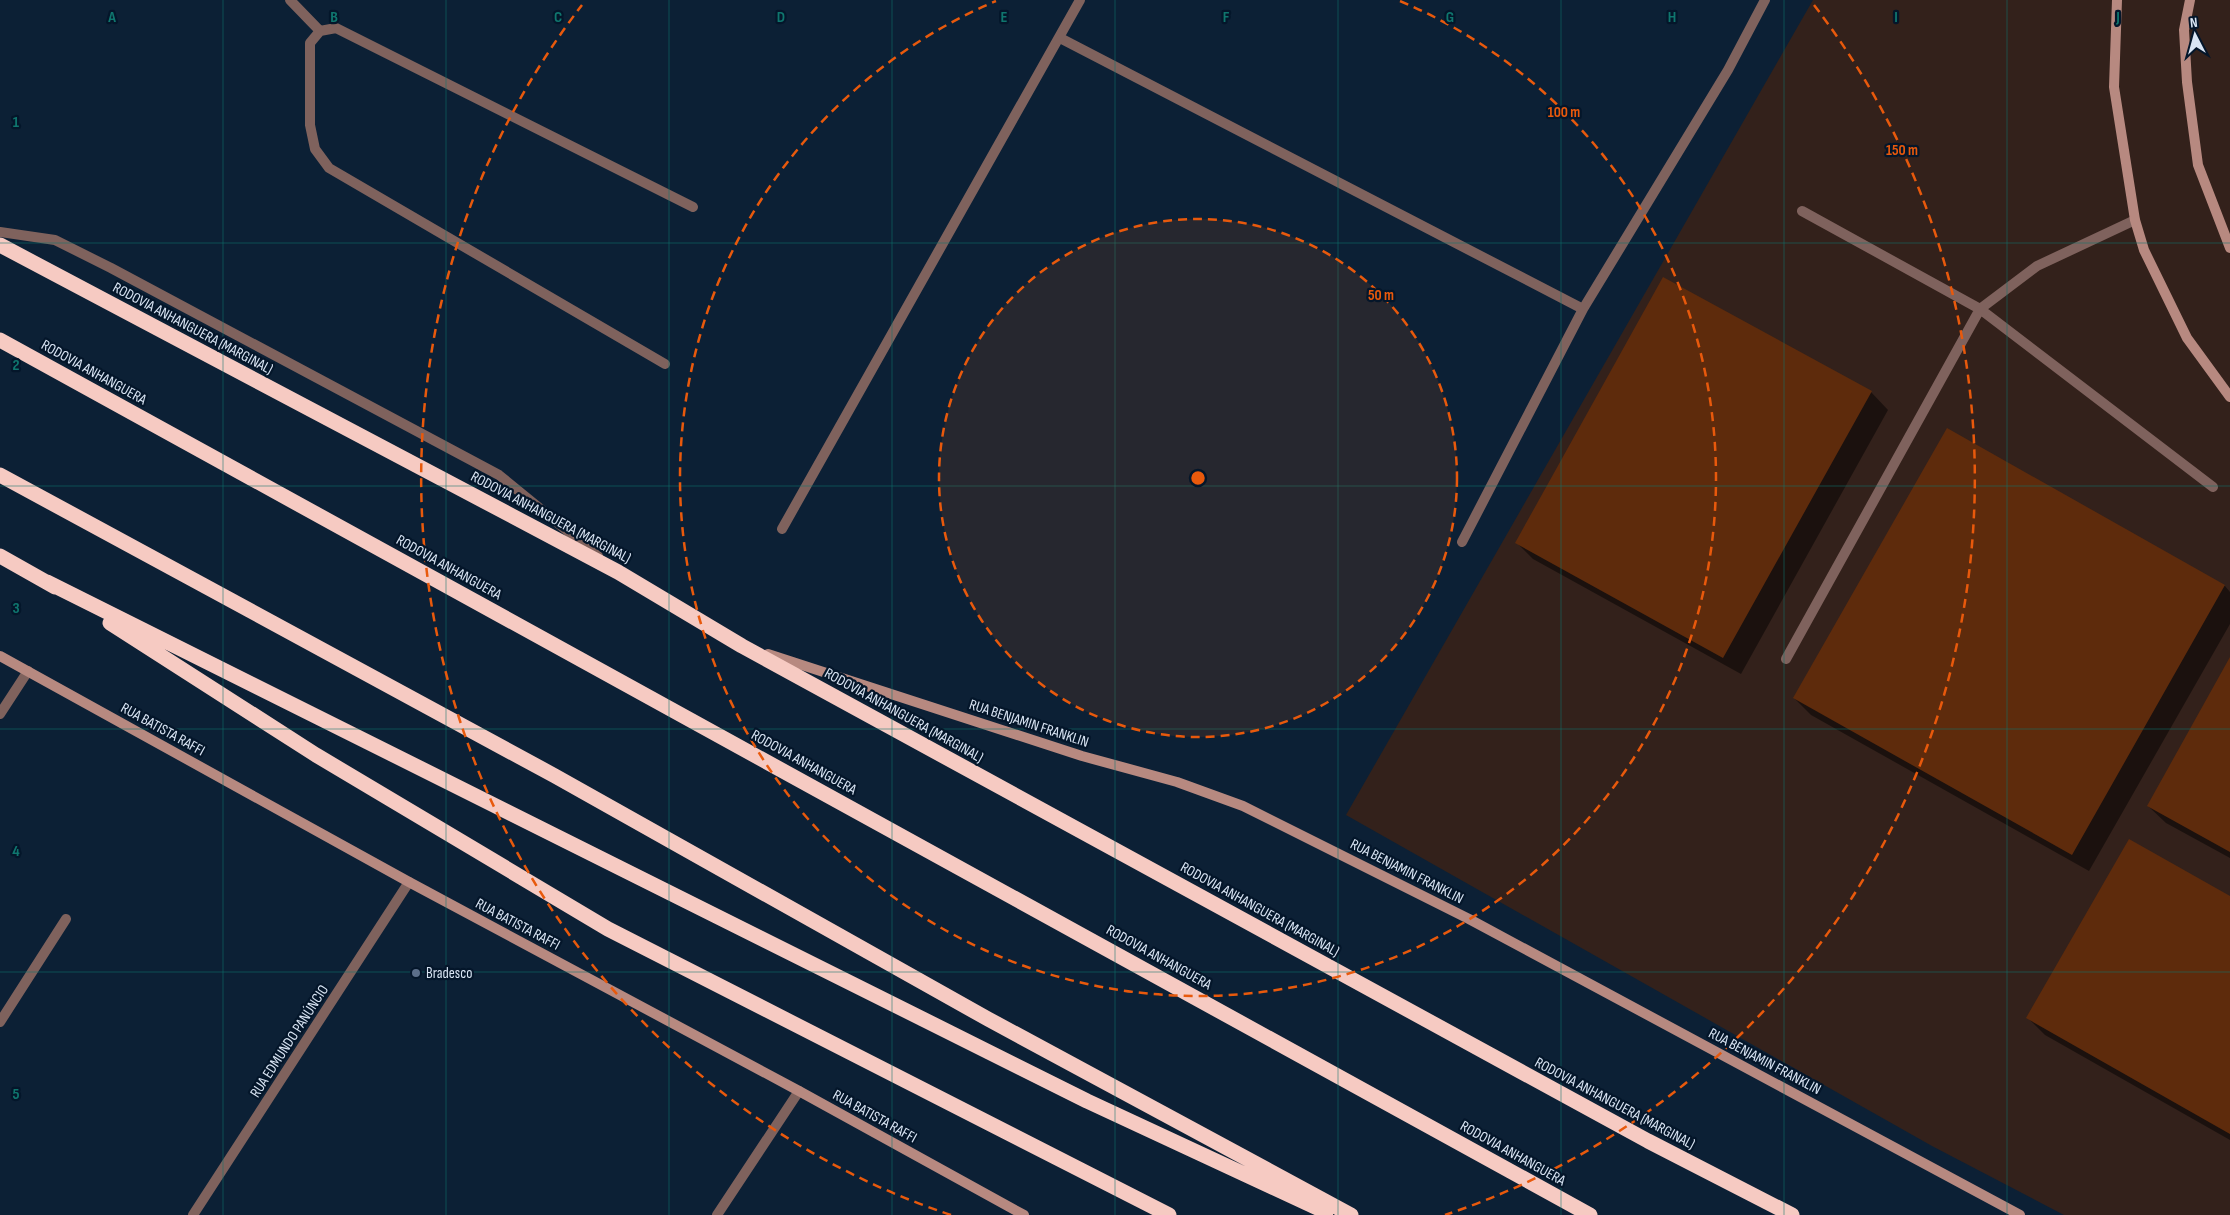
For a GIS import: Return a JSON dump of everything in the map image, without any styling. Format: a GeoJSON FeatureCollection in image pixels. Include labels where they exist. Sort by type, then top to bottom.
{"type":"FeatureCollection","features":[{"type":"Feature","properties":{"kind":"highway","name":"RODOVIA ANHANGUERA (MARGINAL)"},"geometry":{"type":"LineString","coordinates":[[0,245],[618,572],[742,646],[1648,1141],[1792,1215]]}},
{"type":"Feature","properties":{"kind":"highway","name":"RODOVIA ANHANGUERA"},"geometry":{"type":"LineString","coordinates":[[0,340],[1590,1215]]}},
{"type":"Feature","properties":{"kind":"highway"},"geometry":{"type":"LineString","coordinates":[[0,475],[555,776],[988,1019],[1351,1215]]}},
{"type":"Feature","properties":{"kind":"highway"},"geometry":{"type":"LineString","coordinates":[[0,556],[47,582],[1087,1101],[1332,1215]]}},
{"type":"Feature","properties":{"kind":"highway"},"geometry":{"type":"LineString","coordinates":[[47,582],[316,755],[608,929],[1168,1215]]}},
{"type":"Feature","properties":{"kind":"street"},"geometry":{"type":"LineString","coordinates":[[290,0],[320,30]]}},
{"type":"Feature","properties":{"kind":"street"},"geometry":{"type":"LineString","coordinates":[[782,528],[1080,0]]}},
{"type":"Feature","properties":{"kind":"street"},"geometry":{"type":"LineString","coordinates":[[1462,542],[1583,309],[1728,70],[1765,0]]}},
{"type":"Feature","properties":{"kind":"street"},"geometry":{"type":"LineString","coordinates":[[2118,0],[2114,87],[2134,220],[2144,250],[2187,338],[2230,397]]}},
{"type":"Feature","properties":{"kind":"street"},"geometry":{"type":"LineString","coordinates":[[2190,0],[2184,30],[2198,165],[2230,248]]}},
{"type":"Feature","properties":{"kind":"street"},"geometry":{"type":"LineString","coordinates":[[665,364],[329,168],[315,149],[310,125],[310,42],[320,30],[336,28],[693,207]]}},
{"type":"Feature","properties":{"kind":"street"},"geometry":{"type":"LineString","coordinates":[[1060,38],[1583,309]]}},
{"type":"Feature","properties":{"kind":"street"},"geometry":{"type":"LineString","coordinates":[[1802,211],[1980,309],[2213,487]]}},
{"type":"Feature","properties":{"kind":"street"},"geometry":{"type":"LineString","coordinates":[[1786,659],[1980,309],[2037,266],[2134,220]]}},
{"type":"Feature","properties":{"kind":"street"},"geometry":{"type":"LineString","coordinates":[[0,232],[55,240],[499,475],[618,572]]}},
{"type":"Feature","properties":{"kind":"street","name":"RUA BENJAMIN FRANKLIN"},"geometry":{"type":"LineString","coordinates":[[742,646],[1082,756],[1178,782],[1243,806],[1469,919],[2020,1215]]}},
{"type":"Feature","properties":{"kind":"street","name":"RUA BATISTA RAFFI"},"geometry":{"type":"LineString","coordinates":[[0,656],[409,882],[1024,1215]]}},
{"type":"Feature","properties":{"kind":"street"},"geometry":{"type":"LineString","coordinates":[[0,714],[28,671]]}},
{"type":"Feature","properties":{"kind":"street","name":"RUA EDMUNDO PANÚNCIO"},"geometry":{"type":"LineString","coordinates":[[193,1215],[409,882]]}},
{"type":"Feature","properties":{"kind":"street"},"geometry":{"type":"LineString","coordinates":[[0,1022],[66,919]]}},
{"type":"Feature","properties":{"kind":"street"},"geometry":{"type":"LineString","coordinates":[[717,1215],[798,1091]]}},
{"type":"Feature","properties":{"kind":"shaded area"},"geometry":{"type":"Polygon","coordinates":[[[1813,0],[2230,0],[2230,1215],[2064,1215],[1932,1146],[1346,815],[1813,0]]]}},
{"type":"Feature","properties":{"kind":"building"},"geometry":{"type":"Polygon","coordinates":[[[1663,277],[1872,391],[1723,658],[1515,543],[1663,277]]]}},
{"type":"Feature","properties":{"kind":"building"},"geometry":{"type":"Polygon","coordinates":[[[1947,428],[2225,585],[2072,855],[1793,698],[1947,428]]]}},
{"type":"Feature","properties":{"kind":"building"},"geometry":{"type":"Polygon","coordinates":[[[2230,657],[2230,852],[2147,806],[2230,657]]]}},
{"type":"Feature","properties":{"kind":"building"},"geometry":{"type":"Polygon","coordinates":[[[2129,839],[2230,896],[2230,1134],[2026,1018],[2129,839]]]}},
{"type":"Feature","properties":{"kind":"place","name":"Bradesco"},"geometry":{"type":"Point","coordinates":[416,973]}}]}
